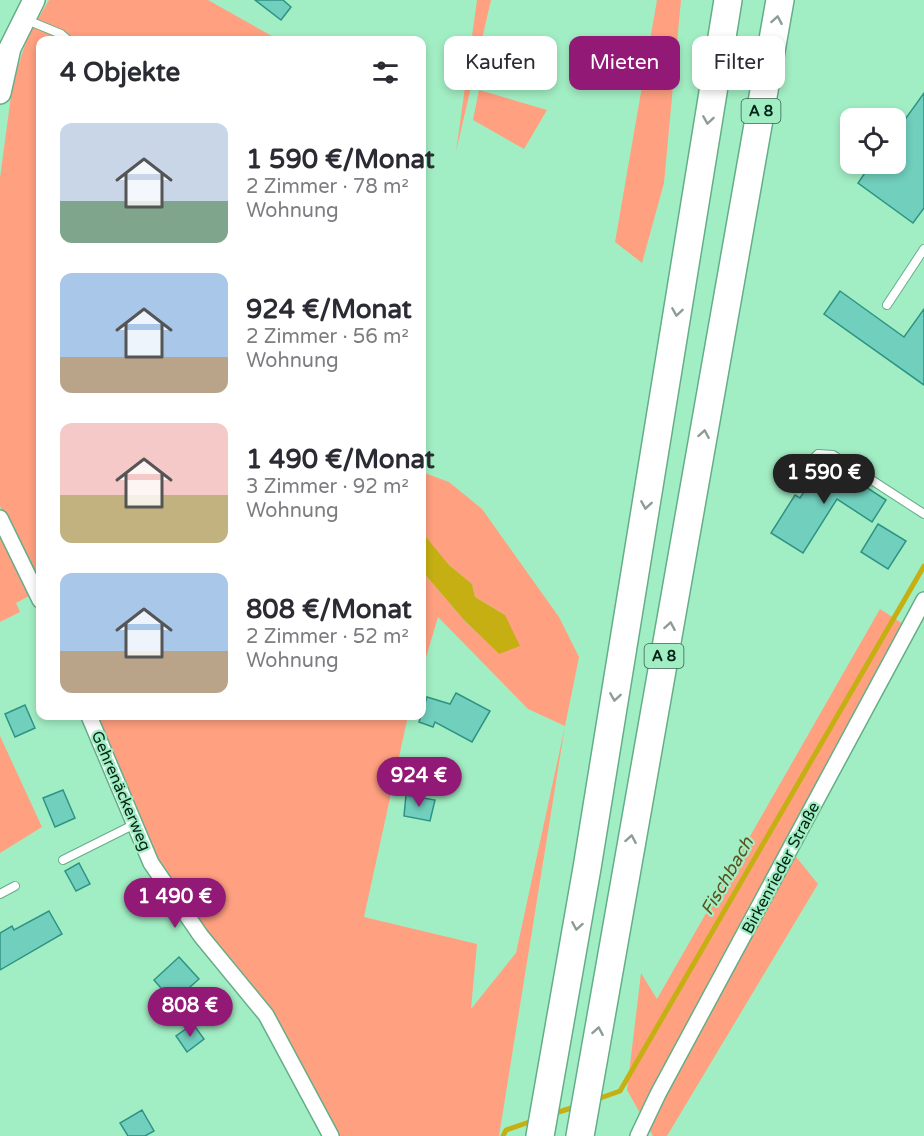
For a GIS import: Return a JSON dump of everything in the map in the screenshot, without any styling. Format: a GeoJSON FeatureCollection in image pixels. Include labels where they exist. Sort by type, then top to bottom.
{"type":"FeatureCollection","features":[{"type":"Feature","properties":{"kind":"highway","name":"A 8"},"geometry":{"type":"LineString","coordinates":[[541,1134],[591,844],[728,0]]}},
{"type":"Feature","properties":{"kind":"highway","name":"A 8"},"geometry":{"type":"LineString","coordinates":[[582,1126],[780,0]]}},
{"type":"Feature","properties":{"kind":"street"},"geometry":{"type":"LineString","coordinates":[[0,93],[10,48],[28,9]]}},
{"type":"Feature","properties":{"kind":"street"},"geometry":{"type":"LineString","coordinates":[[0,518],[36,592]]}},
{"type":"Feature","properties":{"kind":"street","name":"Birkenrieder Straße"},"geometry":{"type":"LineString","coordinates":[[638,1136],[924,600]]}},
{"type":"Feature","properties":{"kind":"street","name":"Gehrenäckerweg"},"geometry":{"type":"LineString","coordinates":[[91,720],[151,863],[201,936],[266,1015],[331,1136]]}},
{"type":"Feature","properties":{"kind":"lane"},"geometry":{"type":"LineString","coordinates":[[28,9],[63,36]]}},
{"type":"Feature","properties":{"kind":"lane"},"geometry":{"type":"LineString","coordinates":[[887,305],[924,249]]}},
{"type":"Feature","properties":{"kind":"lane"},"geometry":{"type":"LineString","coordinates":[[800,487],[802,470],[818,453],[833,455],[924,514]]}},
{"type":"Feature","properties":{"kind":"lane"},"geometry":{"type":"LineString","coordinates":[[63,860],[135,824]]}},
{"type":"Feature","properties":{"kind":"lane"},"geometry":{"type":"LineString","coordinates":[[0,894],[15,886]]}},
{"type":"Feature","properties":{"kind":"shaded area"},"geometry":{"type":"Polygon","coordinates":[[[49,0],[208,0],[272,36],[36,36],[36,584],[0,506],[0,178],[13,81],[28,36],[49,0]]]}},
{"type":"Feature","properties":{"kind":"shaded area"},"geometry":{"type":"Polygon","coordinates":[[[477,0],[491,0],[483,36],[472,36],[477,0]]]}},
{"type":"Feature","properties":{"kind":"shaded area"},"geometry":{"type":"Polygon","coordinates":[[[657,0],[681,0],[678,36],[651,36],[657,0]]]}},
{"type":"Feature","properties":{"kind":"shaded area"},"geometry":{"type":"Polygon","coordinates":[[[465,90],[470,90],[456,152],[465,90]]]}},
{"type":"Feature","properties":{"kind":"shaded area"},"geometry":{"type":"Polygon","coordinates":[[[479,90],[547,110],[524,149],[473,120],[479,90]]]}},
{"type":"Feature","properties":{"kind":"shaded area"},"geometry":{"type":"Polygon","coordinates":[[[641,90],[673,90],[664,183],[642,263],[615,242],[641,90]]]}},
{"type":"Feature","properties":{"kind":"shaded area"},"geometry":{"type":"Polygon","coordinates":[[[426,473],[449,482],[482,509],[559,617],[579,657],[565,726],[528,709],[438,617],[426,658],[426,576],[464,620],[499,654],[505,615],[475,597],[472,584],[449,565],[426,538],[426,473]]]}},
{"type":"Feature","properties":{"kind":"shaded area"},"geometry":{"type":"Polygon","coordinates":[[[0,529],[33,594],[16,603],[20,612],[0,622],[0,529]]]}},
{"type":"Feature","properties":{"kind":"shaded area"},"geometry":{"type":"Polygon","coordinates":[[[426,537],[449,565],[472,584],[475,597],[505,615],[520,646],[499,654],[464,620],[426,576],[426,537]]]}},
{"type":"Feature","properties":{"kind":"shaded area"},"geometry":{"type":"Polygon","coordinates":[[[880,609],[903,624],[784,842],[818,884],[667,1136],[653,1136],[627,1090],[641,973],[657,999],[880,609]]]}},
{"type":"Feature","properties":{"kind":"shaded area"},"geometry":{"type":"Polygon","coordinates":[[[98,720],[407,720],[364,917],[477,944],[471,1009],[516,953],[565,726],[499,1136],[337,1136],[156,860],[98,720]]]}},
{"type":"Feature","properties":{"kind":"shaded area"},"geometry":{"type":"Polygon","coordinates":[[[0,736],[42,827],[0,853],[0,736]]]}},
{"type":"Feature","properties":{"kind":"building"},"geometry":{"type":"Polygon","coordinates":[[[255,0],[283,0],[291,7],[281,20],[255,0]]]}},
{"type":"Feature","properties":{"kind":"building"},"geometry":{"type":"Polygon","coordinates":[[[924,93],[924,208],[913,223],[858,183],[864,174],[906,174],[906,118],[924,93]]]}},
{"type":"Feature","properties":{"kind":"building"},"geometry":{"type":"Polygon","coordinates":[[[840,291],[904,337],[924,309],[924,385],[824,314],[840,291]]]}},
{"type":"Feature","properties":{"kind":"building"},"geometry":{"type":"Polygon","coordinates":[[[824,460],[886,500],[872,522],[837,499],[803,553],[771,533],[795,495],[800,498],[824,460]]]}},
{"type":"Feature","properties":{"kind":"building"},"geometry":{"type":"Polygon","coordinates":[[[878,524],[906,541],[888,569],[861,552],[878,524]]]}},
{"type":"Feature","properties":{"kind":"building"},"geometry":{"type":"Polygon","coordinates":[[[456,693],[490,711],[472,742],[435,722],[433,727],[419,722],[426,720],[427,697],[450,704],[456,693]]]}},
{"type":"Feature","properties":{"kind":"building"},"geometry":{"type":"Polygon","coordinates":[[[25,705],[35,728],[15,737],[5,714],[25,705]]]}},
{"type":"Feature","properties":{"kind":"building"},"geometry":{"type":"Polygon","coordinates":[[[63,790],[75,818],[55,827],[43,798],[63,790]]]}},
{"type":"Feature","properties":{"kind":"building"},"geometry":{"type":"Polygon","coordinates":[[[406,795],[435,800],[430,821],[404,816],[406,795]]]}},
{"type":"Feature","properties":{"kind":"building"},"geometry":{"type":"Polygon","coordinates":[[[79,863],[90,884],[76,891],[65,871],[79,863]]]}},
{"type":"Feature","properties":{"kind":"building"},"geometry":{"type":"Polygon","coordinates":[[[49,911],[62,934],[0,970],[0,933],[12,926],[14,930],[49,911]]]}},
{"type":"Feature","properties":{"kind":"building"},"geometry":{"type":"Polygon","coordinates":[[[179,957],[199,979],[173,1002],[154,980],[179,957]]]}},
{"type":"Feature","properties":{"kind":"building"},"geometry":{"type":"Polygon","coordinates":[[[193,1024],[204,1039],[187,1052],[176,1036],[193,1024]]]}},
{"type":"Feature","properties":{"kind":"building"},"geometry":{"type":"Polygon","coordinates":[[[142,1110],[154,1131],[145,1136],[128,1136],[120,1123],[142,1110]]]}},
{"type":"Feature","properties":{"kind":"waterway","name":"Fischbach"},"geometry":{"type":"LineString","coordinates":[[595,1100],[620,1091],[924,566]]}},
{"type":"Feature","properties":{"kind":"waterway","name":"Fischbach"},"geometry":{"type":"LineString","coordinates":[[552,1114],[578,1106]]}},
{"type":"Feature","properties":{"kind":"waterway","name":"Fischbach"},"geometry":{"type":"LineString","coordinates":[[503,1136],[506,1130],[535,1120]]}}]}
